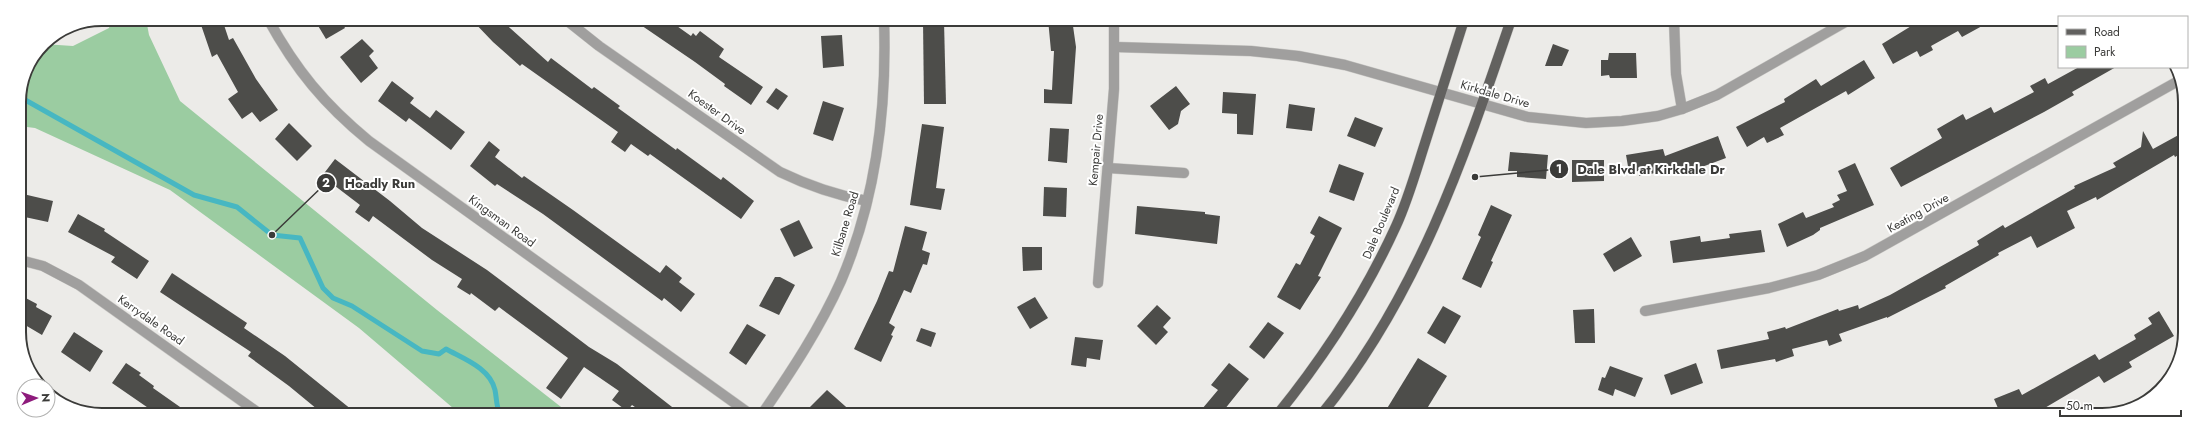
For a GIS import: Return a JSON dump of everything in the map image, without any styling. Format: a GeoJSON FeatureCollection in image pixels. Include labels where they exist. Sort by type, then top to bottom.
{"type":"FeatureCollection","features":[{"type":"Feature","properties":{"kind":"main road","name":"Dale Boulevard"},"geometry":{"type":"LineString","coordinates":[[1283,408],[1306,380],[1335,337],[1376,268],[1406,199],[1462,26]]}},
{"type":"Feature","properties":{"kind":"main road"},"geometry":{"type":"LineString","coordinates":[[1326,408],[1362,359],[1392,313],[1424,252],[1482,104],[1509,26]]}},
{"type":"Feature","properties":{"kind":"street","name":"Kingsman Road"},"geometry":{"type":"LineString","coordinates":[[272,26],[286,51],[311,86],[341,118],[369,141],[742,408]]}},
{"type":"Feature","properties":{"kind":"street","name":"Koester Drive"},"geometry":{"type":"LineString","coordinates":[[574,26],[600,46],[780,172],[808,185],[837,195],[867,202]]}},
{"type":"Feature","properties":{"kind":"street","name":"Kilbane Road"},"geometry":{"type":"LineString","coordinates":[[766,408],[791,372],[828,308],[841,280],[867,202],[877,151],[883,105],[885,59],[884,26]]}},
{"type":"Feature","properties":{"kind":"street","name":"Kempair Drive"},"geometry":{"type":"LineString","coordinates":[[1098,283],[1114,89],[1114,26]]}},
{"type":"Feature","properties":{"kind":"street"},"geometry":{"type":"LineString","coordinates":[[1674,26],[1676,74],[1682,109]]}},
{"type":"Feature","properties":{"kind":"street","name":"Kirkdale Drive"},"geometry":{"type":"LineString","coordinates":[[1115,47],[1251,51],[1298,56],[1345,65],[1528,117],[1586,123],[1622,121],[1658,116],[1682,109],[1717,95],[1838,26]]}},
{"type":"Feature","properties":{"kind":"street","name":"Keating Drive"},"geometry":{"type":"LineString","coordinates":[[1645,311],[1769,288],[1818,275],[1865,256],[2176,83]]}},
{"type":"Feature","properties":{"kind":"street"},"geometry":{"type":"LineString","coordinates":[[1108,168],[1184,173]]}},
{"type":"Feature","properties":{"kind":"street","name":"Kerrydale Road"},"geometry":{"type":"LineString","coordinates":[[26,262],[43,266],[80,285],[252,408]]}},
{"type":"Feature","properties":{"kind":"green space"},"geometry":{"type":"Polygon","coordinates":[[[109,26],[147,26],[149,35],[180,101],[437,310],[562,408],[453,408],[359,328],[170,190],[35,128],[26,127],[27,87],[36,64],[48,48],[52,45],[73,46],[109,28],[109,26]]]}},
{"type":"Feature","properties":{"kind":"building"},"geometry":{"type":"Polygon","coordinates":[[[201,26],[224,26],[229,40],[233,38],[256,79],[278,110],[260,122],[252,112],[242,119],[228,99],[238,92],[217,54],[212,57],[201,26]]]}},
{"type":"Feature","properties":{"kind":"building"},"geometry":{"type":"Polygon","coordinates":[[[318,26],[344,26],[345,28],[326,39],[318,26]]]}},
{"type":"Feature","properties":{"kind":"building"},"geometry":{"type":"Polygon","coordinates":[[[478,26],[508,26],[548,62],[551,58],[592,89],[594,87],[620,106],[618,108],[676,150],[677,148],[721,180],[723,177],[754,201],[741,219],[650,154],[648,156],[631,144],[625,152],[611,142],[618,132],[522,64],[520,66],[478,26]]]}},
{"type":"Feature","properties":{"kind":"building"},"geometry":{"type":"Polygon","coordinates":[[[642,26],[677,26],[691,36],[693,33],[696,36],[700,31],[724,49],[719,57],[763,87],[751,105],[724,86],[725,84],[642,26]]]}},
{"type":"Feature","properties":{"kind":"building"},"geometry":{"type":"Polygon","coordinates":[[[923,26],[944,26],[946,104],[924,104],[923,26]]]}},
{"type":"Feature","properties":{"kind":"building"},"geometry":{"type":"Polygon","coordinates":[[[1049,26],[1073,26],[1076,47],[1072,104],[1044,103],[1044,89],[1052,90],[1054,51],[1051,51],[1049,26]]]}},
{"type":"Feature","properties":{"kind":"building"},"geometry":{"type":"Polygon","coordinates":[[[1911,26],[1982,26],[1962,37],[1958,31],[1931,46],[1933,50],[1920,57],[1917,51],[1893,64],[1882,44],[1911,26]]]}},
{"type":"Feature","properties":{"kind":"building"},"geometry":{"type":"Polygon","coordinates":[[[842,35],[844,66],[823,68],[821,36],[842,35]]]}},
{"type":"Feature","properties":{"kind":"building"},"geometry":{"type":"Polygon","coordinates":[[[362,39],[374,51],[369,56],[378,68],[361,83],[340,57],[362,39]]]}},
{"type":"Feature","properties":{"kind":"building"},"geometry":{"type":"Polygon","coordinates":[[[1553,44],[1569,50],[1562,66],[1545,66],[1553,44]]]}},
{"type":"Feature","properties":{"kind":"building"},"geometry":{"type":"Polygon","coordinates":[[[1609,53],[1636,53],[1637,78],[1610,78],[1609,75],[1601,76],[1601,60],[1608,60],[1609,53]]]}},
{"type":"Feature","properties":{"kind":"building"},"geometry":{"type":"Polygon","coordinates":[[[1864,60],[1875,78],[1848,95],[1846,91],[1780,128],[1784,135],[1767,143],[1764,137],[1747,147],[1736,127],[1785,102],[1784,99],[1816,79],[1821,86],[1864,60]]]}},
{"type":"Feature","properties":{"kind":"building"},"geometry":{"type":"Polygon","coordinates":[[[2077,68],[2114,68],[2072,92],[2074,95],[2044,112],[1901,187],[1890,168],[1942,138],[1937,129],[1963,114],[1966,120],[1991,107],[1994,113],[2034,92],[2030,86],[2045,78],[2048,84],[2077,68]]]}},
{"type":"Feature","properties":{"kind":"building"},"geometry":{"type":"Polygon","coordinates":[[[392,81],[414,98],[410,103],[430,118],[436,110],[465,132],[451,150],[409,118],[406,122],[378,101],[392,81]]]}},
{"type":"Feature","properties":{"kind":"building"},"geometry":{"type":"Polygon","coordinates":[[[1176,86],[1190,104],[1181,111],[1178,124],[1169,130],[1150,106],[1176,86]]]}},
{"type":"Feature","properties":{"kind":"building"},"geometry":{"type":"Polygon","coordinates":[[[776,88],[788,96],[778,110],[766,102],[776,88]]]}},
{"type":"Feature","properties":{"kind":"building"},"geometry":{"type":"Polygon","coordinates":[[[1223,92],[1256,94],[1253,135],[1237,134],[1237,114],[1222,113],[1223,92]]]}},
{"type":"Feature","properties":{"kind":"building"},"geometry":{"type":"Polygon","coordinates":[[[823,101],[844,108],[833,141],[813,134],[823,101]]]}},
{"type":"Feature","properties":{"kind":"building"},"geometry":{"type":"Polygon","coordinates":[[[1289,104],[1315,108],[1312,131],[1286,128],[1289,104]]]}},
{"type":"Feature","properties":{"kind":"building"},"geometry":{"type":"Polygon","coordinates":[[[1355,117],[1383,128],[1375,147],[1347,136],[1355,117]]]}},
{"type":"Feature","properties":{"kind":"building"},"geometry":{"type":"Polygon","coordinates":[[[289,123],[312,146],[297,161],[275,139],[289,123]]]}},
{"type":"Feature","properties":{"kind":"building"},"geometry":{"type":"Polygon","coordinates":[[[922,124],[944,127],[936,188],[945,189],[941,210],[910,205],[922,124]]]}},
{"type":"Feature","properties":{"kind":"building"},"geometry":{"type":"Polygon","coordinates":[[[1050,128],[1069,129],[1067,163],[1048,161],[1050,128]]]}},
{"type":"Feature","properties":{"kind":"building"},"geometry":{"type":"Polygon","coordinates":[[[2143,131],[2153,149],[2178,135],[2178,155],[2175,157],[2174,155],[2097,200],[2096,197],[2067,211],[2075,228],[2037,248],[2031,236],[1998,253],[1999,255],[1945,286],[1946,288],[1887,318],[1839,334],[1842,341],[1829,346],[1827,340],[1792,349],[1794,356],[1776,362],[1775,359],[1721,369],[1717,350],[1769,339],[1767,332],[1785,327],[1786,329],[1838,309],[1839,311],[1858,305],[1859,309],[1890,295],[1979,245],[1977,241],[2003,225],[2005,228],[2075,188],[2074,186],[2116,167],[2113,163],[2141,147],[2143,131]]]}},
{"type":"Feature","properties":{"kind":"building"},"geometry":{"type":"Polygon","coordinates":[[[1718,136],[1726,158],[1691,171],[1689,167],[1639,176],[1639,171],[1629,172],[1626,155],[1663,149],[1665,156],[1718,136]]]}},
{"type":"Feature","properties":{"kind":"building"},"geometry":{"type":"Polygon","coordinates":[[[489,141],[500,150],[495,157],[522,178],[524,176],[660,273],[666,265],[682,278],[679,282],[695,294],[681,312],[664,298],[662,301],[543,214],[497,184],[495,186],[470,166],[489,141]]]}},
{"type":"Feature","properties":{"kind":"building"},"geometry":{"type":"Polygon","coordinates":[[[1510,152],[1548,155],[1546,179],[1517,177],[1517,171],[1508,171],[1510,152]]]}},
{"type":"Feature","properties":{"kind":"building"},"geometry":{"type":"Polygon","coordinates":[[[335,159],[390,201],[422,228],[487,270],[589,347],[617,364],[673,408],[636,408],[632,405],[630,408],[623,408],[612,400],[619,391],[584,367],[561,399],[546,388],[568,358],[499,307],[495,311],[471,293],[470,295],[457,287],[462,279],[432,260],[373,216],[369,222],[355,212],[360,205],[322,176],[335,159]]]}},
{"type":"Feature","properties":{"kind":"building"},"geometry":{"type":"Polygon","coordinates":[[[1572,160],[1604,160],[1604,181],[1572,182],[1572,160]]]}},
{"type":"Feature","properties":{"kind":"building"},"geometry":{"type":"Polygon","coordinates":[[[1855,163],[1874,205],[1820,228],[1820,230],[1813,235],[1787,247],[1778,224],[1803,212],[1806,218],[1834,207],[1832,204],[1840,200],[1837,195],[1847,191],[1838,171],[1855,163]]]}},
{"type":"Feature","properties":{"kind":"building"},"geometry":{"type":"Polygon","coordinates":[[[1339,164],[1364,173],[1354,201],[1329,192],[1339,164]]]}},
{"type":"Feature","properties":{"kind":"building"},"geometry":{"type":"Polygon","coordinates":[[[1044,187],[1067,188],[1066,217],[1043,216],[1044,187]]]}},
{"type":"Feature","properties":{"kind":"building"},"geometry":{"type":"Polygon","coordinates":[[[26,195],[53,201],[48,222],[26,217],[26,195]]]}},
{"type":"Feature","properties":{"kind":"building"},"geometry":{"type":"Polygon","coordinates":[[[1491,205],[1512,215],[1491,261],[1493,262],[1481,288],[1462,279],[1481,237],[1478,235],[1491,205]]]}},
{"type":"Feature","properties":{"kind":"building"},"geometry":{"type":"Polygon","coordinates":[[[1137,206],[1205,212],[1205,214],[1220,216],[1217,244],[1135,234],[1137,206]]]}},
{"type":"Feature","properties":{"kind":"building"},"geometry":{"type":"Polygon","coordinates":[[[78,214],[105,229],[104,231],[149,261],[137,279],[111,262],[115,257],[68,232],[78,214]]]}},
{"type":"Feature","properties":{"kind":"building"},"geometry":{"type":"Polygon","coordinates":[[[1319,216],[1342,228],[1318,276],[1321,277],[1300,310],[1277,297],[1296,263],[1300,265],[1315,236],[1310,233],[1319,216]]]}},
{"type":"Feature","properties":{"kind":"building"},"geometry":{"type":"Polygon","coordinates":[[[799,220],[813,248],[794,257],[780,229],[799,220]]]}},
{"type":"Feature","properties":{"kind":"building"},"geometry":{"type":"Polygon","coordinates":[[[905,226],[927,232],[922,250],[930,253],[927,265],[923,264],[911,293],[904,290],[889,323],[895,327],[891,335],[893,336],[881,362],[854,349],[877,301],[889,271],[893,272],[905,226]]]}},
{"type":"Feature","properties":{"kind":"building"},"geometry":{"type":"Polygon","coordinates":[[[1761,230],[1765,252],[1673,263],[1670,241],[1700,236],[1701,242],[1730,238],[1729,234],[1761,230]]]}},
{"type":"Feature","properties":{"kind":"building"},"geometry":{"type":"Polygon","coordinates":[[[1631,237],[1642,256],[1614,272],[1603,254],[1631,237]]]}},
{"type":"Feature","properties":{"kind":"building"},"geometry":{"type":"Polygon","coordinates":[[[1022,247],[1042,247],[1042,270],[1023,271],[1022,247]]]}},
{"type":"Feature","properties":{"kind":"building"},"geometry":{"type":"Polygon","coordinates":[[[172,273],[247,323],[244,328],[285,356],[350,408],[316,408],[248,356],[251,352],[160,292],[172,273]]]}},
{"type":"Feature","properties":{"kind":"building"},"geometry":{"type":"Polygon","coordinates":[[[775,277],[780,277],[795,285],[779,315],[759,306],[775,277]]]}},
{"type":"Feature","properties":{"kind":"building"},"geometry":{"type":"Polygon","coordinates":[[[1035,297],[1048,318],[1030,329],[1017,307],[1035,297]]]}},
{"type":"Feature","properties":{"kind":"building"},"geometry":{"type":"Polygon","coordinates":[[[26,298],[37,304],[36,307],[52,316],[42,335],[26,326],[26,298]]]}},
{"type":"Feature","properties":{"kind":"building"},"geometry":{"type":"Polygon","coordinates":[[[1157,305],[1171,318],[1163,327],[1168,332],[1156,345],[1137,326],[1157,305]]]}},
{"type":"Feature","properties":{"kind":"building"},"geometry":{"type":"Polygon","coordinates":[[[1443,306],[1461,316],[1445,344],[1427,333],[1443,306]]]}},
{"type":"Feature","properties":{"kind":"building"},"geometry":{"type":"Polygon","coordinates":[[[1594,309],[1595,343],[1575,343],[1573,310],[1594,309]]]}},
{"type":"Feature","properties":{"kind":"building"},"geometry":{"type":"Polygon","coordinates":[[[2159,311],[2174,336],[2129,362],[2132,367],[2104,383],[2099,376],[2045,408],[1998,408],[1994,399],[2019,389],[2022,395],[2095,354],[2099,360],[2136,339],[2134,335],[2152,324],[2148,318],[2159,311]]]}},
{"type":"Feature","properties":{"kind":"building"},"geometry":{"type":"Polygon","coordinates":[[[1268,322],[1284,333],[1264,359],[1249,347],[1268,322]]]}},
{"type":"Feature","properties":{"kind":"building"},"geometry":{"type":"Polygon","coordinates":[[[747,324],[766,335],[746,365],[729,353],[747,324]]]}},
{"type":"Feature","properties":{"kind":"building"},"geometry":{"type":"Polygon","coordinates":[[[921,328],[936,333],[931,347],[916,341],[921,328]]]}},
{"type":"Feature","properties":{"kind":"building"},"geometry":{"type":"Polygon","coordinates":[[[74,332],[103,351],[90,372],[61,352],[74,332]]]}},
{"type":"Feature","properties":{"kind":"building"},"geometry":{"type":"Polygon","coordinates":[[[1075,337],[1103,340],[1100,360],[1087,358],[1086,367],[1071,365],[1075,337]]]}},
{"type":"Feature","properties":{"kind":"building"},"geometry":{"type":"Polygon","coordinates":[[[1418,358],[1447,376],[1427,408],[1387,408],[1418,358]]]}},
{"type":"Feature","properties":{"kind":"building"},"geometry":{"type":"Polygon","coordinates":[[[126,363],[141,373],[139,375],[154,386],[153,388],[181,408],[148,408],[112,383],[126,363]]]}},
{"type":"Feature","properties":{"kind":"building"},"geometry":{"type":"Polygon","coordinates":[[[1229,363],[1249,379],[1226,408],[1203,408],[1218,390],[1211,385],[1229,363]]]}},
{"type":"Feature","properties":{"kind":"building"},"geometry":{"type":"Polygon","coordinates":[[[1696,363],[1703,383],[1671,395],[1664,375],[1696,363]]]}},
{"type":"Feature","properties":{"kind":"building"},"geometry":{"type":"Polygon","coordinates":[[[1610,366],[1643,378],[1635,397],[1615,389],[1613,396],[1598,390],[1602,377],[1605,378],[1610,366]]]}},
{"type":"Feature","properties":{"kind":"building"},"geometry":{"type":"Polygon","coordinates":[[[827,390],[847,408],[811,408],[810,407],[827,390]]]}},
{"type":"Feature","properties":{"kind":"waterway"},"geometry":{"type":"LineString","coordinates":[[26,100],[194,195],[237,207],[272,235],[300,238],[323,288],[333,298],[352,306],[422,351],[439,354],[446,349],[475,365],[482,370],[492,382],[495,390],[498,408]]}},
{"type":"Feature","properties":{"kind":"place","name":"Dale Blvd at Kirkdale Dr"},"geometry":{"type":"Point","coordinates":[1475,177]}},
{"type":"Feature","properties":{"kind":"place","name":"Hoadly Run"},"geometry":{"type":"Point","coordinates":[272,235]}}]}
